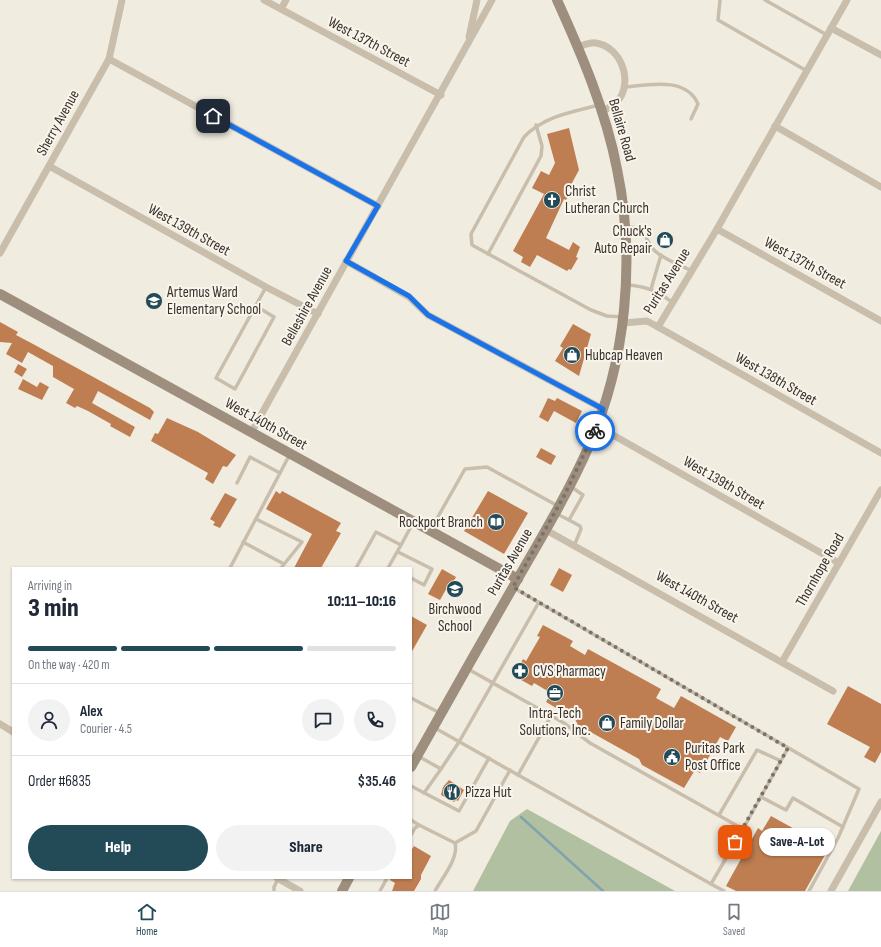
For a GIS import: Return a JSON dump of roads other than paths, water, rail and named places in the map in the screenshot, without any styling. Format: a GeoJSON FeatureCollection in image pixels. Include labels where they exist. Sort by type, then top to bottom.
{"type":"FeatureCollection","features":[{"type":"Feature","properties":{"kind":"street","name":"Sherry Avenue"},"geometry":{"type":"LineString","coordinates":[[0,253],[109,59],[122,0]]}},
{"type":"Feature","properties":{"kind":"street","name":"West 137th Street"},"geometry":{"type":"LineString","coordinates":[[264,0],[441,95]]}},
{"type":"Feature","properties":{"kind":"street"},"geometry":{"type":"LineString","coordinates":[[281,9],[286,0]]}},
{"type":"Feature","properties":{"kind":"street","name":"Belleshire Avenue"},"geometry":{"type":"LineString","coordinates":[[468,44],[477,0]]}},
{"type":"Feature","properties":{"kind":"street","name":"Belleshire Avenue"},"geometry":{"type":"LineString","coordinates":[[251,433],[346,261],[441,95],[492,0]]}},
{"type":"Feature","properties":{"kind":"street","name":"Bellaire Road"},"geometry":{"type":"LineString","coordinates":[[558,0],[578,47],[600,108],[617,168],[625,227],[626,285],[623,320]]}},
{"type":"Feature","properties":{"kind":"street","name":"Puritas Avenue"},"geometry":{"type":"LineString","coordinates":[[412,765],[570,486],[603,409],[615,362],[623,320],[647,321],[658,327],[717,228],[847,0]]}},
{"type":"Feature","properties":{"kind":"street"},"geometry":{"type":"LineString","coordinates":[[831,28],[881,55]]}},
{"type":"Feature","properties":{"kind":"street"},"geometry":{"type":"LineString","coordinates":[[578,47],[596,43],[613,52],[623,66],[625,73],[624,87],[616,104],[600,108]]}},
{"type":"Feature","properties":{"kind":"street"},"geometry":{"type":"LineString","coordinates":[[109,59],[378,206]]}},
{"type":"Feature","properties":{"kind":"street"},"geometry":{"type":"LineString","coordinates":[[775,126],[881,187]]}},
{"type":"Feature","properties":{"kind":"street","name":"West 139th Street"},"geometry":{"type":"LineString","coordinates":[[49,166],[266,287],[318,314]]}},
{"type":"Feature","properties":{"kind":"street","name":"West 137th Street"},"geometry":{"type":"LineString","coordinates":[[717,228],[881,321]]}},
{"type":"Feature","properties":{"kind":"street"},"geometry":{"type":"LineString","coordinates":[[346,261],[409,296],[428,315],[603,409]]}},
{"type":"Feature","properties":{"kind":"street","name":"West 140th Street"},"geometry":{"type":"LineString","coordinates":[[0,294],[414,522],[515,583]]}},
{"type":"Feature","properties":{"kind":"street","name":"West 138th Street"},"geometry":{"type":"LineString","coordinates":[[658,327],[881,453]]}},
{"type":"Feature","properties":{"kind":"street","name":"West 139th Street"},"geometry":{"type":"LineString","coordinates":[[597,426],[839,563]]}},
{"type":"Feature","properties":{"kind":"street","name":"Thornhope Road"},"geometry":{"type":"LineString","coordinates":[[782,662],[881,490]]}},
{"type":"Feature","properties":{"kind":"street","name":"West 140th Street"},"geometry":{"type":"LineString","coordinates":[[546,530],[833,691]]}},
{"type":"Feature","properties":{"kind":"street"},"geometry":{"type":"LineString","coordinates":[[0,724],[12,731]]}},
{"type":"Feature","properties":{"kind":"street"},"geometry":{"type":"LineString","coordinates":[[832,891],[881,802]]}},
{"type":"Feature","properties":{"kind":"street"},"geometry":{"type":"LineString","coordinates":[[279,879],[300,891]]}},
{"type":"Feature","properties":{"kind":"street"},"geometry":{"type":"LineString","coordinates":[[342,891],[348,879]]}},
{"type":"Feature","properties":{"kind":"lane"},"geometry":{"type":"LineString","coordinates":[[720,0],[718,20],[807,71]]}},
{"type":"Feature","properties":{"kind":"lane"},"geometry":{"type":"LineString","coordinates":[[765,0],[827,35]]}},
{"type":"Feature","properties":{"kind":"lane"},"geometry":{"type":"LineString","coordinates":[[624,87],[671,84],[684,89],[693,95],[698,104],[691,119]]}},
{"type":"Feature","properties":{"kind":"lane"},"geometry":{"type":"LineString","coordinates":[[600,108],[554,117],[536,126],[524,137],[471,234],[472,245],[591,310],[623,320]]}},
{"type":"Feature","properties":{"kind":"lane"},"geometry":{"type":"LineString","coordinates":[[488,254],[541,156],[542,146],[536,126]]}},
{"type":"Feature","properties":{"kind":"lane"},"geometry":{"type":"LineString","coordinates":[[625,227],[635,227],[640,229],[645,234],[652,246],[661,255],[692,271]]}},
{"type":"Feature","properties":{"kind":"lane"},"geometry":{"type":"LineString","coordinates":[[651,290],[661,255]]}},
{"type":"Feature","properties":{"kind":"lane"},"geometry":{"type":"LineString","coordinates":[[626,285],[642,286],[659,292],[672,303]]}},
{"type":"Feature","properties":{"kind":"lane"},"geometry":{"type":"LineString","coordinates":[[256,306],[274,317],[235,388],[216,378],[266,287]]}},
{"type":"Feature","properties":{"kind":"lane"},"geometry":{"type":"LineString","coordinates":[[230,567],[290,454]]}},
{"type":"Feature","properties":{"kind":"lane"},"geometry":{"type":"LineString","coordinates":[[237,483],[250,457],[280,473]]}},
{"type":"Feature","properties":{"kind":"lane"},"geometry":{"type":"LineString","coordinates":[[430,531],[465,469],[487,467],[557,509],[569,520],[580,526],[581,529],[574,546]]}},
{"type":"Feature","properties":{"kind":"lane"},"geometry":{"type":"LineString","coordinates":[[569,520],[583,495],[570,486]]}},
{"type":"Feature","properties":{"kind":"lane"},"geometry":{"type":"LineString","coordinates":[[256,519],[302,542],[282,567]]}},
{"type":"Feature","properties":{"kind":"lane"},"geometry":{"type":"LineString","coordinates":[[390,567],[414,522]]}},
{"type":"Feature","properties":{"kind":"lane"},"geometry":{"type":"LineString","coordinates":[[357,567],[376,532],[401,545]]}},
{"type":"Feature","properties":{"kind":"lane"},"geometry":{"type":"LineString","coordinates":[[243,542],[284,564]]}},
{"type":"Feature","properties":{"kind":"lane"},"geometry":{"type":"LineString","coordinates":[[398,552],[432,569],[424,585],[412,579]]}},
{"type":"Feature","properties":{"kind":"lane"},"geometry":{"type":"LineString","coordinates":[[515,583],[539,602],[859,789],[843,827],[809,891]]}},
{"type":"Feature","properties":{"kind":"lane"},"geometry":{"type":"LineString","coordinates":[[424,793],[459,742],[539,602]]}},
{"type":"Feature","properties":{"kind":"lane"},"geometry":{"type":"LineString","coordinates":[[467,668],[551,716],[590,742],[743,829]]}},
{"type":"Feature","properties":{"kind":"lane"},"geometry":{"type":"LineString","coordinates":[[412,699],[441,714]]}},
{"type":"Feature","properties":{"kind":"lane"},"geometry":{"type":"LineString","coordinates":[[518,775],[551,716]]}},
{"type":"Feature","properties":{"kind":"lane"},"geometry":{"type":"LineString","coordinates":[[433,727],[724,891]]}},
{"type":"Feature","properties":{"kind":"lane"},"geometry":{"type":"LineString","coordinates":[[711,884],[788,748]]}},
{"type":"Feature","properties":{"kind":"lane"},"geometry":{"type":"LineString","coordinates":[[718,815],[757,750],[781,761]]}},
{"type":"Feature","properties":{"kind":"lane"},"geometry":{"type":"LineString","coordinates":[[417,756],[441,769]]}},
{"type":"Feature","properties":{"kind":"lane"},"geometry":{"type":"LineString","coordinates":[[412,787],[459,811],[489,758]]}},
{"type":"Feature","properties":{"kind":"lane"},"geometry":{"type":"LineString","coordinates":[[455,843],[476,831],[510,770]]}},
{"type":"Feature","properties":{"kind":"lane"},"geometry":{"type":"LineString","coordinates":[[761,797],[786,810],[793,798],[843,827]]}},
{"type":"Feature","properties":{"kind":"lane"},"geometry":{"type":"LineString","coordinates":[[412,821],[455,843]]}},
{"type":"Feature","properties":{"kind":"lane"},"geometry":{"type":"LineString","coordinates":[[412,833],[419,825]]}},
{"type":"Feature","properties":{"kind":"lane"},"geometry":{"type":"LineString","coordinates":[[435,891],[453,859],[456,847],[455,843]]}},
{"type":"Feature","properties":{"kind":"lane"},"geometry":{"type":"LineString","coordinates":[[274,891],[277,879]]}},
{"type":"Feature","properties":{"kind":"lane"},"geometry":{"type":"LineString","coordinates":[[380,891],[386,879]]}},
{"type":"Feature","properties":{"kind":"waterway"},"geometry":{"type":"LineString","coordinates":[[521,817],[603,891]]}},
{"type":"Feature","properties":{"kind":"place","name":"Christ Lutheran Church"},"geometry":{"type":"Point","coordinates":[552,200]}},
{"type":"Feature","properties":{"kind":"place","name":"Chuck's Auto Repair"},"geometry":{"type":"Point","coordinates":[665,240]}},
{"type":"Feature","properties":{"kind":"place","name":"Artemus Ward Elementary School"},"geometry":{"type":"Point","coordinates":[154,301]}},
{"type":"Feature","properties":{"kind":"place","name":"Hubcap Heaven"},"geometry":{"type":"Point","coordinates":[572,355]}},
{"type":"Feature","properties":{"kind":"place","name":"Rockport Branch"},"geometry":{"type":"Point","coordinates":[496,522]}},
{"type":"Feature","properties":{"kind":"place","name":"Birchwood School"},"geometry":{"type":"Point","coordinates":[455,589]}},
{"type":"Feature","properties":{"kind":"place","name":"CVS Pharmacy"},"geometry":{"type":"Point","coordinates":[520,671]}},
{"type":"Feature","properties":{"kind":"place","name":"Intra-Tech Solutions, Inc."},"geometry":{"type":"Point","coordinates":[555,693]}},
{"type":"Feature","properties":{"kind":"place","name":"Family Dollar"},"geometry":{"type":"Point","coordinates":[607,723]}},
{"type":"Feature","properties":{"kind":"place","name":"Puritas Park Post Office"},"geometry":{"type":"Point","coordinates":[672,757]}},
{"type":"Feature","properties":{"kind":"place","name":"Pizza Hut"},"geometry":{"type":"Point","coordinates":[452,792]}},
{"type":"Feature","properties":{"kind":"place","name":"Save-A-Lot"},"geometry":{"type":"Point","coordinates":[735,842]}}]}
